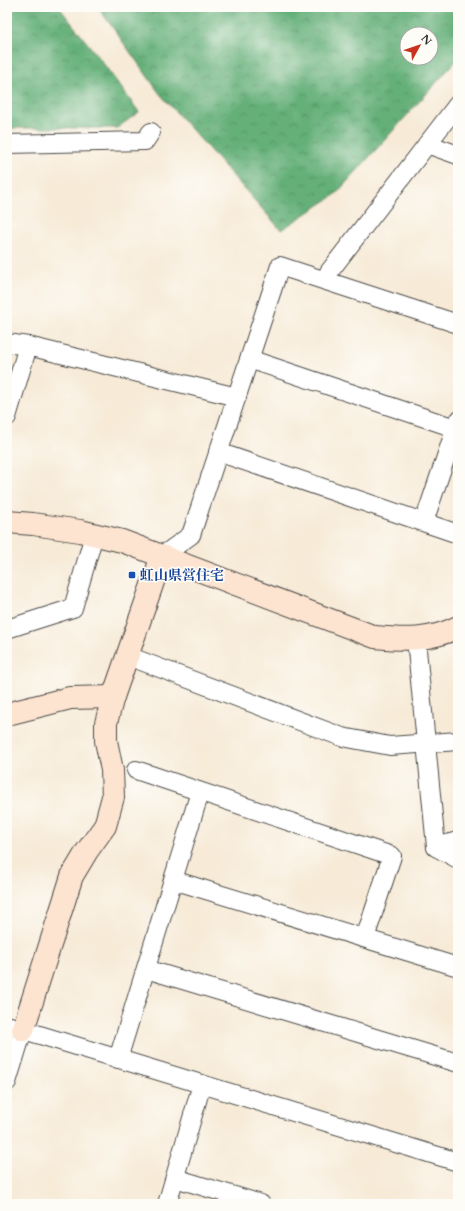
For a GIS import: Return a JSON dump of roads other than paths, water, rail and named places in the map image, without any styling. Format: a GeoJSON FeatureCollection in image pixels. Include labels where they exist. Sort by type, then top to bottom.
{"type":"FeatureCollection","features":[{"type":"Feature","properties":{"kind":"street"},"geometry":{"type":"LineString","coordinates":[[326,281],[329,272],[458,104]]}},
{"type":"Feature","properties":{"kind":"street"},"geometry":{"type":"LineString","coordinates":[[7,144],[145,141],[151,132]]}},
{"type":"Feature","properties":{"kind":"street"},"geometry":{"type":"LineString","coordinates":[[427,144],[458,155]]}},
{"type":"Feature","properties":{"kind":"street"},"geometry":{"type":"LineString","coordinates":[[7,1082],[15,1028],[72,876],[104,826],[113,797],[112,770],[106,741],[106,723],[113,697],[162,556],[191,535],[280,266],[458,324]]}},
{"type":"Feature","properties":{"kind":"street"},"geometry":{"type":"LineString","coordinates":[[7,343],[28,346],[237,397]]}},
{"type":"Feature","properties":{"kind":"street"},"geometry":{"type":"LineString","coordinates":[[7,417],[28,346]]}},
{"type":"Feature","properties":{"kind":"street"},"geometry":{"type":"LineString","coordinates":[[249,359],[457,426],[424,522]]}},
{"type":"Feature","properties":{"kind":"street"},"geometry":{"type":"LineString","coordinates":[[218,452],[458,534]]}},
{"type":"Feature","properties":{"kind":"street"},"geometry":{"type":"LineString","coordinates":[[7,522],[34,524],[80,531],[122,541],[375,637],[416,639],[432,637],[458,627]]}},
{"type":"Feature","properties":{"kind":"street"},"geometry":{"type":"LineString","coordinates":[[7,629],[73,608],[94,535]]}},
{"type":"Feature","properties":{"kind":"street"},"geometry":{"type":"LineString","coordinates":[[416,639],[436,847]]}},
{"type":"Feature","properties":{"kind":"street"},"geometry":{"type":"LineString","coordinates":[[128,656],[342,737],[390,746],[458,741]]}},
{"type":"Feature","properties":{"kind":"street"},"geometry":{"type":"LineString","coordinates":[[7,714],[70,698],[113,697]]}},
{"type":"Feature","properties":{"kind":"street"},"geometry":{"type":"LineString","coordinates":[[136,770],[392,856],[365,938]]}},
{"type":"Feature","properties":{"kind":"street"},"geometry":{"type":"LineString","coordinates":[[118,1059],[200,792]]}},
{"type":"Feature","properties":{"kind":"street"},"geometry":{"type":"LineString","coordinates":[[436,847],[458,841]]}},
{"type":"Feature","properties":{"kind":"street"},"geometry":{"type":"LineString","coordinates":[[436,847],[458,859]]}},
{"type":"Feature","properties":{"kind":"street"},"geometry":{"type":"LineString","coordinates":[[173,880],[365,938],[458,968]]}},
{"type":"Feature","properties":{"kind":"street"},"geometry":{"type":"LineString","coordinates":[[146,969],[458,1063]]}},
{"type":"Feature","properties":{"kind":"street"},"geometry":{"type":"LineString","coordinates":[[15,1028],[458,1162]]}},
{"type":"Feature","properties":{"kind":"street"},"geometry":{"type":"LineString","coordinates":[[167,1204],[202,1084]]}},
{"type":"Feature","properties":{"kind":"street"},"geometry":{"type":"LineString","coordinates":[[174,1178],[261,1204]]}},
{"type":"Feature","properties":{"kind":"place","name":"虹山県営住宅"},"geometry":{"type":"Point","coordinates":[132,575]}}]}
